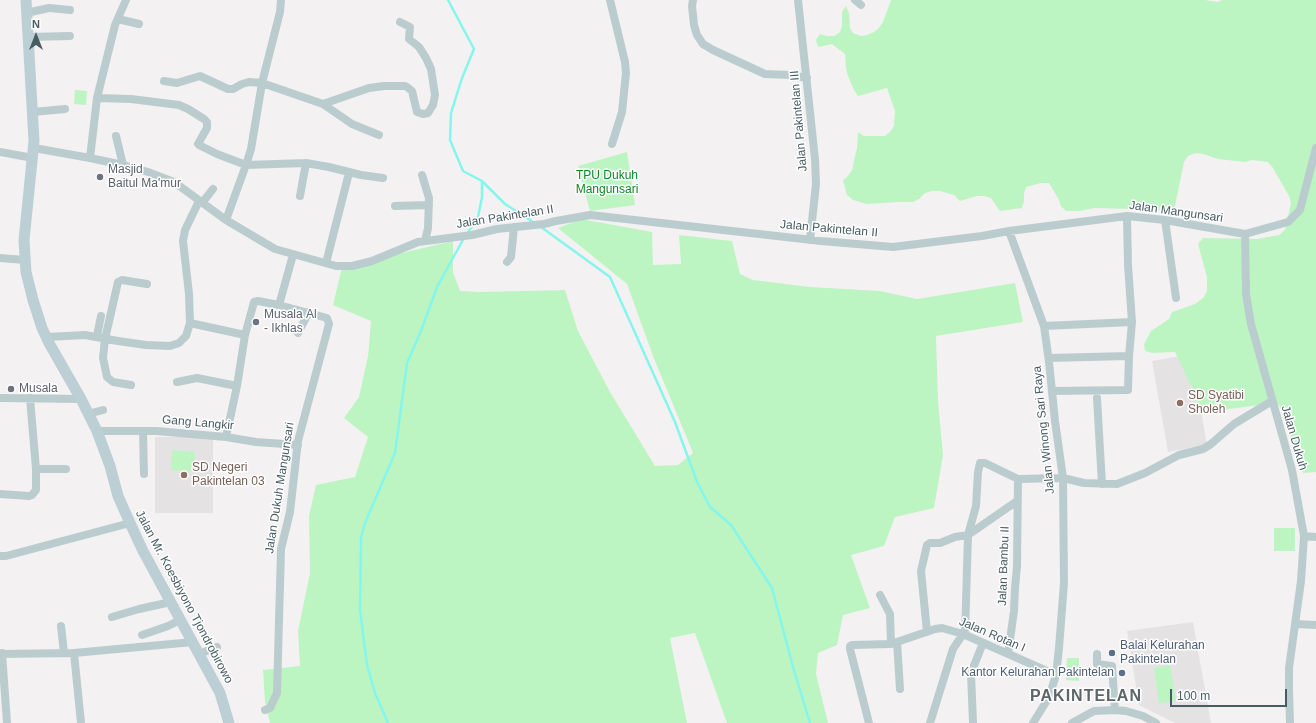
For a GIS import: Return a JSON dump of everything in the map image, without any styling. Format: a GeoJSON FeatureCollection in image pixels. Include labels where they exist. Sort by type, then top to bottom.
{"type":"FeatureCollection","features":[{"type":"Feature","properties":{"kind":"main road","name":"Jalan Mr. Koesbiyono Tjondrobirowo"},"geometry":{"type":"LineString","coordinates":[[26,0],[33,112],[33,153],[24,240],[25,260],[32,300],[47,337],[97,431],[110,466],[118,496],[130,524],[143,551],[220,693],[229,723]]}},
{"type":"Feature","properties":{"kind":"street"},"geometry":{"type":"LineString","coordinates":[[90,158],[97,98],[118,19],[126,0]]}},
{"type":"Feature","properties":{"kind":"street"},"geometry":{"type":"LineString","coordinates":[[226,220],[251,149],[262,83],[280,12],[281,0]]}},
{"type":"Feature","properties":{"kind":"street"},"geometry":{"type":"LineString","coordinates":[[610,0],[625,62],[626,73],[622,112],[612,144]]}},
{"type":"Feature","properties":{"kind":"street"},"geometry":{"type":"LineString","coordinates":[[693,0],[694,25],[697,35],[704,44],[713,50],[765,74],[790,75],[807,78]]}},
{"type":"Feature","properties":{"kind":"street","name":"Jalan Pakintelan III"},"geometry":{"type":"LineString","coordinates":[[798,0],[816,159],[816,184],[810,240]]}},
{"type":"Feature","properties":{"kind":"street"},"geometry":{"type":"LineString","coordinates":[[26,13],[49,8],[70,10]]}},
{"type":"Feature","properties":{"kind":"street"},"geometry":{"type":"LineString","coordinates":[[118,19],[139,24]]}},
{"type":"Feature","properties":{"kind":"street"},"geometry":{"type":"LineString","coordinates":[[323,104],[369,88],[407,86],[412,91],[417,112],[422,114],[428,113],[431,110],[435,95],[431,69],[419,47],[409,39],[410,26],[400,22]]}},
{"type":"Feature","properties":{"kind":"street"},"geometry":{"type":"LineString","coordinates":[[28,37],[70,36]]}},
{"type":"Feature","properties":{"kind":"street"},"geometry":{"type":"LineString","coordinates":[[164,81],[177,83],[200,76],[228,89],[233,89],[249,82],[262,83],[323,104],[352,124],[379,134]]}},
{"type":"Feature","properties":{"kind":"street"},"geometry":{"type":"LineString","coordinates":[[97,98],[131,99],[179,105],[188,109],[199,115],[207,122],[207,128],[198,144],[200,146],[246,166],[306,163],[329,167],[349,173],[383,178]]}},
{"type":"Feature","properties":{"kind":"street"},"geometry":{"type":"LineString","coordinates":[[33,112],[64,109]]}},
{"type":"Feature","properties":{"kind":"street"},"geometry":{"type":"LineString","coordinates":[[116,136],[123,165]]}},
{"type":"Feature","properties":{"kind":"street"},"geometry":{"type":"LineString","coordinates":[[1245,234],[1288,222],[1300,210],[1316,148]]}},
{"type":"Feature","properties":{"kind":"street"},"geometry":{"type":"LineString","coordinates":[[0,152],[33,153]]}},
{"type":"Feature","properties":{"kind":"street","name":"Jalan Pakintelan II"},"geometry":{"type":"LineString","coordinates":[[33,153],[90,158],[148,172],[174,182],[226,220],[275,249],[336,266],[352,266],[372,261],[418,242],[472,235],[497,229],[544,224],[590,215],[810,240],[893,247],[982,236],[1009,230]]}},
{"type":"Feature","properties":{"kind":"street"},"geometry":{"type":"LineString","coordinates":[[300,196],[306,163]]}},
{"type":"Feature","properties":{"kind":"street"},"geometry":{"type":"LineString","coordinates":[[326,263],[349,173]]}},
{"type":"Feature","properties":{"kind":"street"},"geometry":{"type":"LineString","coordinates":[[422,175],[430,205],[425,241]]}},
{"type":"Feature","properties":{"kind":"street"},"geometry":{"type":"LineString","coordinates":[[47,337],[75,334],[146,345],[170,346],[179,343],[186,336],[190,323],[189,294],[183,241],[185,230],[200,202],[213,189]]}},
{"type":"Feature","properties":{"kind":"street"},"geometry":{"type":"LineString","coordinates":[[395,206],[430,205]]}},
{"type":"Feature","properties":{"kind":"street"},"geometry":{"type":"LineString","coordinates":[[1052,391],[1128,390],[1132,322],[1128,265],[1127,216]]}},
{"type":"Feature","properties":{"kind":"street","name":"Jalan Mangunsari"},"geometry":{"type":"LineString","coordinates":[[1009,230],[1127,216],[1165,220],[1245,234]]}},
{"type":"Feature","properties":{"kind":"street"},"geometry":{"type":"LineString","coordinates":[[1165,220],[1176,298]]}},
{"type":"Feature","properties":{"kind":"street"},"geometry":{"type":"LineString","coordinates":[[507,262],[511,257],[514,227]]}},
{"type":"Feature","properties":{"kind":"street","name":"Jalan Winong Sari Raya"},"geometry":{"type":"LineString","coordinates":[[1009,230],[1044,326],[1063,478],[1064,583],[1056,675],[1049,697],[1033,723]]}},
{"type":"Feature","properties":{"kind":"street","name":"Jalan Dukuh"},"geometry":{"type":"LineString","coordinates":[[1245,234],[1246,294],[1251,324],[1292,470],[1304,536],[1301,581],[1290,668],[1290,723]]}},
{"type":"Feature","properties":{"kind":"street"},"geometry":{"type":"LineString","coordinates":[[279,305],[293,255]]}},
{"type":"Feature","properties":{"kind":"street"},"geometry":{"type":"LineString","coordinates":[[0,258],[25,260]]}},
{"type":"Feature","properties":{"kind":"street"},"geometry":{"type":"LineString","coordinates":[[101,338],[118,282],[122,280],[147,284]]}},
{"type":"Feature","properties":{"kind":"street","name":"Jalan Dukuh Mangunsari"},"geometry":{"type":"LineString","coordinates":[[226,437],[237,386],[245,335],[254,302],[258,301],[279,305],[327,318],[329,324],[298,445],[290,512],[281,549],[277,693],[270,708],[265,710]]}},
{"type":"Feature","properties":{"kind":"street"},"geometry":{"type":"LineString","coordinates":[[298,333],[309,312]]}},
{"type":"Feature","properties":{"kind":"street"},"geometry":{"type":"LineString","coordinates":[[102,316],[101,338],[107,377],[113,382],[131,384]]}},
{"type":"Feature","properties":{"kind":"street"},"geometry":{"type":"LineString","coordinates":[[1044,326],[1132,322]]}},
{"type":"Feature","properties":{"kind":"street"},"geometry":{"type":"LineString","coordinates":[[190,323],[245,335]]}},
{"type":"Feature","properties":{"kind":"street"},"geometry":{"type":"LineString","coordinates":[[1049,358],[1129,356]]}},
{"type":"Feature","properties":{"kind":"street"},"geometry":{"type":"LineString","coordinates":[[177,382],[201,379],[237,386]]}},
{"type":"Feature","properties":{"kind":"street"},"geometry":{"type":"LineString","coordinates":[[0,398],[81,399]]}},
{"type":"Feature","properties":{"kind":"street"},"geometry":{"type":"LineString","coordinates":[[0,494],[29,496],[36,490],[36,469],[30,398]]}},
{"type":"Feature","properties":{"kind":"street"},"geometry":{"type":"LineString","coordinates":[[1097,398],[1102,484]]}},
{"type":"Feature","properties":{"kind":"street"},"geometry":{"type":"LineString","coordinates":[[930,723],[953,649],[964,635],[968,535],[976,506],[980,463],[985,463],[1018,479],[1063,478],[1084,483],[1117,484],[1145,473],[1179,455],[1203,449],[1234,424],[1272,401]]}},
{"type":"Feature","properties":{"kind":"street"},"geometry":{"type":"LineString","coordinates":[[88,414],[103,410]]}},
{"type":"Feature","properties":{"kind":"street","name":"Gang Langkir"},"geometry":{"type":"LineString","coordinates":[[97,431],[143,431],[226,437],[256,442],[298,445]]}},
{"type":"Feature","properties":{"kind":"street"},"geometry":{"type":"LineString","coordinates":[[143,431],[144,474]]}},
{"type":"Feature","properties":{"kind":"street"},"geometry":{"type":"LineString","coordinates":[[36,469],[66,468]]}},
{"type":"Feature","properties":{"kind":"street","name":"Jalan Bambu II"},"geometry":{"type":"LineString","coordinates":[[1008,654],[1014,611],[1017,566],[1018,479]]}},
{"type":"Feature","properties":{"kind":"street"},"geometry":{"type":"LineString","coordinates":[[927,632],[921,571],[927,545],[930,543],[940,543],[955,537],[968,535],[1017,501]]}},
{"type":"Feature","properties":{"kind":"street"},"geometry":{"type":"LineString","coordinates":[[0,556],[6,556],[130,524]]}},
{"type":"Feature","properties":{"kind":"street"},"geometry":{"type":"LineString","coordinates":[[1304,536],[1316,536]]}},
{"type":"Feature","properties":{"kind":"street"},"geometry":{"type":"LineString","coordinates":[[880,596],[890,614],[900,689]]}},
{"type":"Feature","properties":{"kind":"street"},"geometry":{"type":"LineString","coordinates":[[112,617],[171,602]]}},
{"type":"Feature","properties":{"kind":"street"},"geometry":{"type":"LineString","coordinates":[[142,635],[180,620]]}},
{"type":"Feature","properties":{"kind":"street"},"geometry":{"type":"LineString","coordinates":[[1296,624],[1316,625]]}},
{"type":"Feature","properties":{"kind":"street"},"geometry":{"type":"LineString","coordinates":[[61,626],[64,653]]}},
{"type":"Feature","properties":{"kind":"street","name":"Jalan Rotan I"},"geometry":{"type":"LineString","coordinates":[[869,723],[850,649],[850,646],[852,645],[894,643],[942,628],[964,635],[1056,675]]}},
{"type":"Feature","properties":{"kind":"street"},"geometry":{"type":"LineString","coordinates":[[7,723],[1,654],[74,653],[193,642]]}},
{"type":"Feature","properties":{"kind":"street"},"geometry":{"type":"LineString","coordinates":[[973,723],[971,673],[983,644]]}},
{"type":"Feature","properties":{"kind":"street"},"geometry":{"type":"LineString","coordinates":[[199,654],[217,647]]}},
{"type":"Feature","properties":{"kind":"street"},"geometry":{"type":"LineString","coordinates":[[74,653],[81,723]]}},
{"type":"Feature","properties":{"kind":"street"},"geometry":{"type":"LineString","coordinates":[[1097,654],[1097,664],[1112,666],[1115,710]]}},
{"type":"Feature","properties":{"kind":"street"},"geometry":{"type":"LineString","coordinates":[[1072,723],[1094,711],[1115,710],[1126,711],[1143,716],[1156,723]]}},
{"type":"Feature","properties":{"kind":"shaded area","name":"SD Syatibi Sholeh"},"geometry":{"type":"Polygon","coordinates":[[[1191,354],[1207,445],[1168,452],[1152,361],[1191,354]]]}},
{"type":"Feature","properties":{"kind":"shaded area","name":"SD Negeri Pakintelan 03"},"geometry":{"type":"Polygon","coordinates":[[[155,437],[213,437],[213,513],[155,513],[155,437]]]}},
{"type":"Feature","properties":{"kind":"shaded area"},"geometry":{"type":"Polygon","coordinates":[[[1193,622],[1211,723],[1175,723],[1139,705],[1127,631],[1193,622]]]}},
{"type":"Feature","properties":{"kind":"green space"},"geometry":{"type":"Polygon","coordinates":[[[891,0],[1205,0],[1218,2],[1222,0],[1316,0],[1316,472],[1303,473],[1293,451],[1291,436],[1279,405],[1259,405],[1214,411],[1196,405],[1193,390],[1175,352],[1152,353],[1145,351],[1144,344],[1151,331],[1169,319],[1172,312],[1195,304],[1204,297],[1207,291],[1207,277],[1198,244],[1203,238],[1257,239],[1279,235],[1285,230],[1291,203],[1289,196],[1268,162],[1252,160],[1245,162],[1218,159],[1196,153],[1188,156],[1184,162],[1175,206],[1169,210],[1094,208],[1080,211],[1066,211],[1061,206],[1049,183],[1041,183],[1026,187],[1022,208],[1000,211],[991,198],[977,196],[960,201],[954,195],[940,191],[925,193],[913,202],[867,204],[853,200],[847,195],[843,180],[852,170],[857,148],[858,132],[864,136],[885,136],[894,126],[895,111],[887,88],[858,96],[848,76],[845,54],[832,44],[818,47],[816,40],[820,34],[834,36],[840,32],[842,26],[842,12],[846,6],[849,13],[850,28],[853,33],[861,36],[874,32],[883,22],[891,0]]]}},
{"type":"Feature","properties":{"kind":"green space"},"geometry":{"type":"Polygon","coordinates":[[[75,90],[87,91],[86,105],[74,104],[75,90]]]}},
{"type":"Feature","properties":{"kind":"green space","name":"TPU Dukuh Mangunsari"},"geometry":{"type":"Polygon","coordinates":[[[627,152],[635,205],[590,211],[578,166],[627,152]]]}},
{"type":"Feature","properties":{"kind":"green space"},"geometry":{"type":"Polygon","coordinates":[[[581,219],[652,232],[653,265],[681,264],[679,235],[732,241],[740,274],[753,280],[810,287],[880,291],[917,299],[1015,283],[1023,322],[936,336],[938,401],[943,455],[934,508],[895,517],[884,546],[851,555],[870,608],[843,615],[837,645],[818,653],[816,674],[828,723],[727,723],[695,633],[670,638],[687,723],[270,723],[265,702],[263,670],[300,666],[298,631],[310,573],[309,516],[316,485],[355,477],[368,437],[344,418],[359,397],[368,356],[371,321],[333,305],[342,267],[453,241],[453,272],[460,291],[565,290],[578,331],[610,392],[655,466],[678,465],[693,453],[653,356],[627,284],[558,228],[581,219]]]}},
{"type":"Feature","properties":{"kind":"green space"},"geometry":{"type":"Polygon","coordinates":[[[172,450],[195,452],[194,472],[171,470],[172,450]]]}},
{"type":"Feature","properties":{"kind":"green space"},"geometry":{"type":"Polygon","coordinates":[[[1274,528],[1295,528],[1295,551],[1274,551],[1274,528]]]}},
{"type":"Feature","properties":{"kind":"green space"},"geometry":{"type":"Polygon","coordinates":[[[1067,658],[1079,658],[1079,681],[1066,680],[1067,658]]]}},
{"type":"Feature","properties":{"kind":"green space"},"geometry":{"type":"Polygon","coordinates":[[[1170,665],[1176,701],[1159,703],[1154,668],[1170,665]]]}},
{"type":"Feature","properties":{"kind":"waterway"},"geometry":{"type":"LineString","coordinates":[[448,0],[474,49],[462,78],[451,113],[450,140],[463,171],[482,181],[505,204],[533,222]]}},
{"type":"Feature","properties":{"kind":"waterway"},"geometry":{"type":"LineString","coordinates":[[467,234],[478,217],[482,197],[482,181]]}},
{"type":"Feature","properties":{"kind":"waterway"},"geometry":{"type":"LineString","coordinates":[[541,227],[610,277],[675,422],[697,482],[710,507],[731,525],[772,588],[810,723]]}},
{"type":"Feature","properties":{"kind":"waterway"},"geometry":{"type":"LineString","coordinates":[[388,723],[375,693],[367,665],[360,610],[361,538],[365,523],[395,453],[407,363],[421,331],[437,287],[464,238]]}},
{"type":"Feature","properties":{"kind":"place","name":"Masjid Baitul Ma'mur"},"geometry":{"type":"Point","coordinates":[100,177]}},
{"type":"Feature","properties":{"kind":"place","name":"Musala Al - Ikhlas"},"geometry":{"type":"Point","coordinates":[256,322]}},
{"type":"Feature","properties":{"kind":"place","name":"Musala"},"geometry":{"type":"Point","coordinates":[11,389]}},
{"type":"Feature","properties":{"kind":"place","name":"SD Syatibi Sholeh"},"geometry":{"type":"Point","coordinates":[1180,403]}},
{"type":"Feature","properties":{"kind":"place","name":"SD Negeri Pakintelan 03"},"geometry":{"type":"Point","coordinates":[184,475]}},
{"type":"Feature","properties":{"kind":"place","name":"Balai Kelurahan Pakintelan"},"geometry":{"type":"Point","coordinates":[1112,653]}},
{"type":"Feature","properties":{"kind":"place","name":"Kantor Kelurahan Pakintelan"},"geometry":{"type":"Point","coordinates":[1122,673]}},
{"type":"Feature","properties":{"kind":"district","name":"PAKINTELAN"},"geometry":{"type":"Point","coordinates":[1086,697]}}]}
